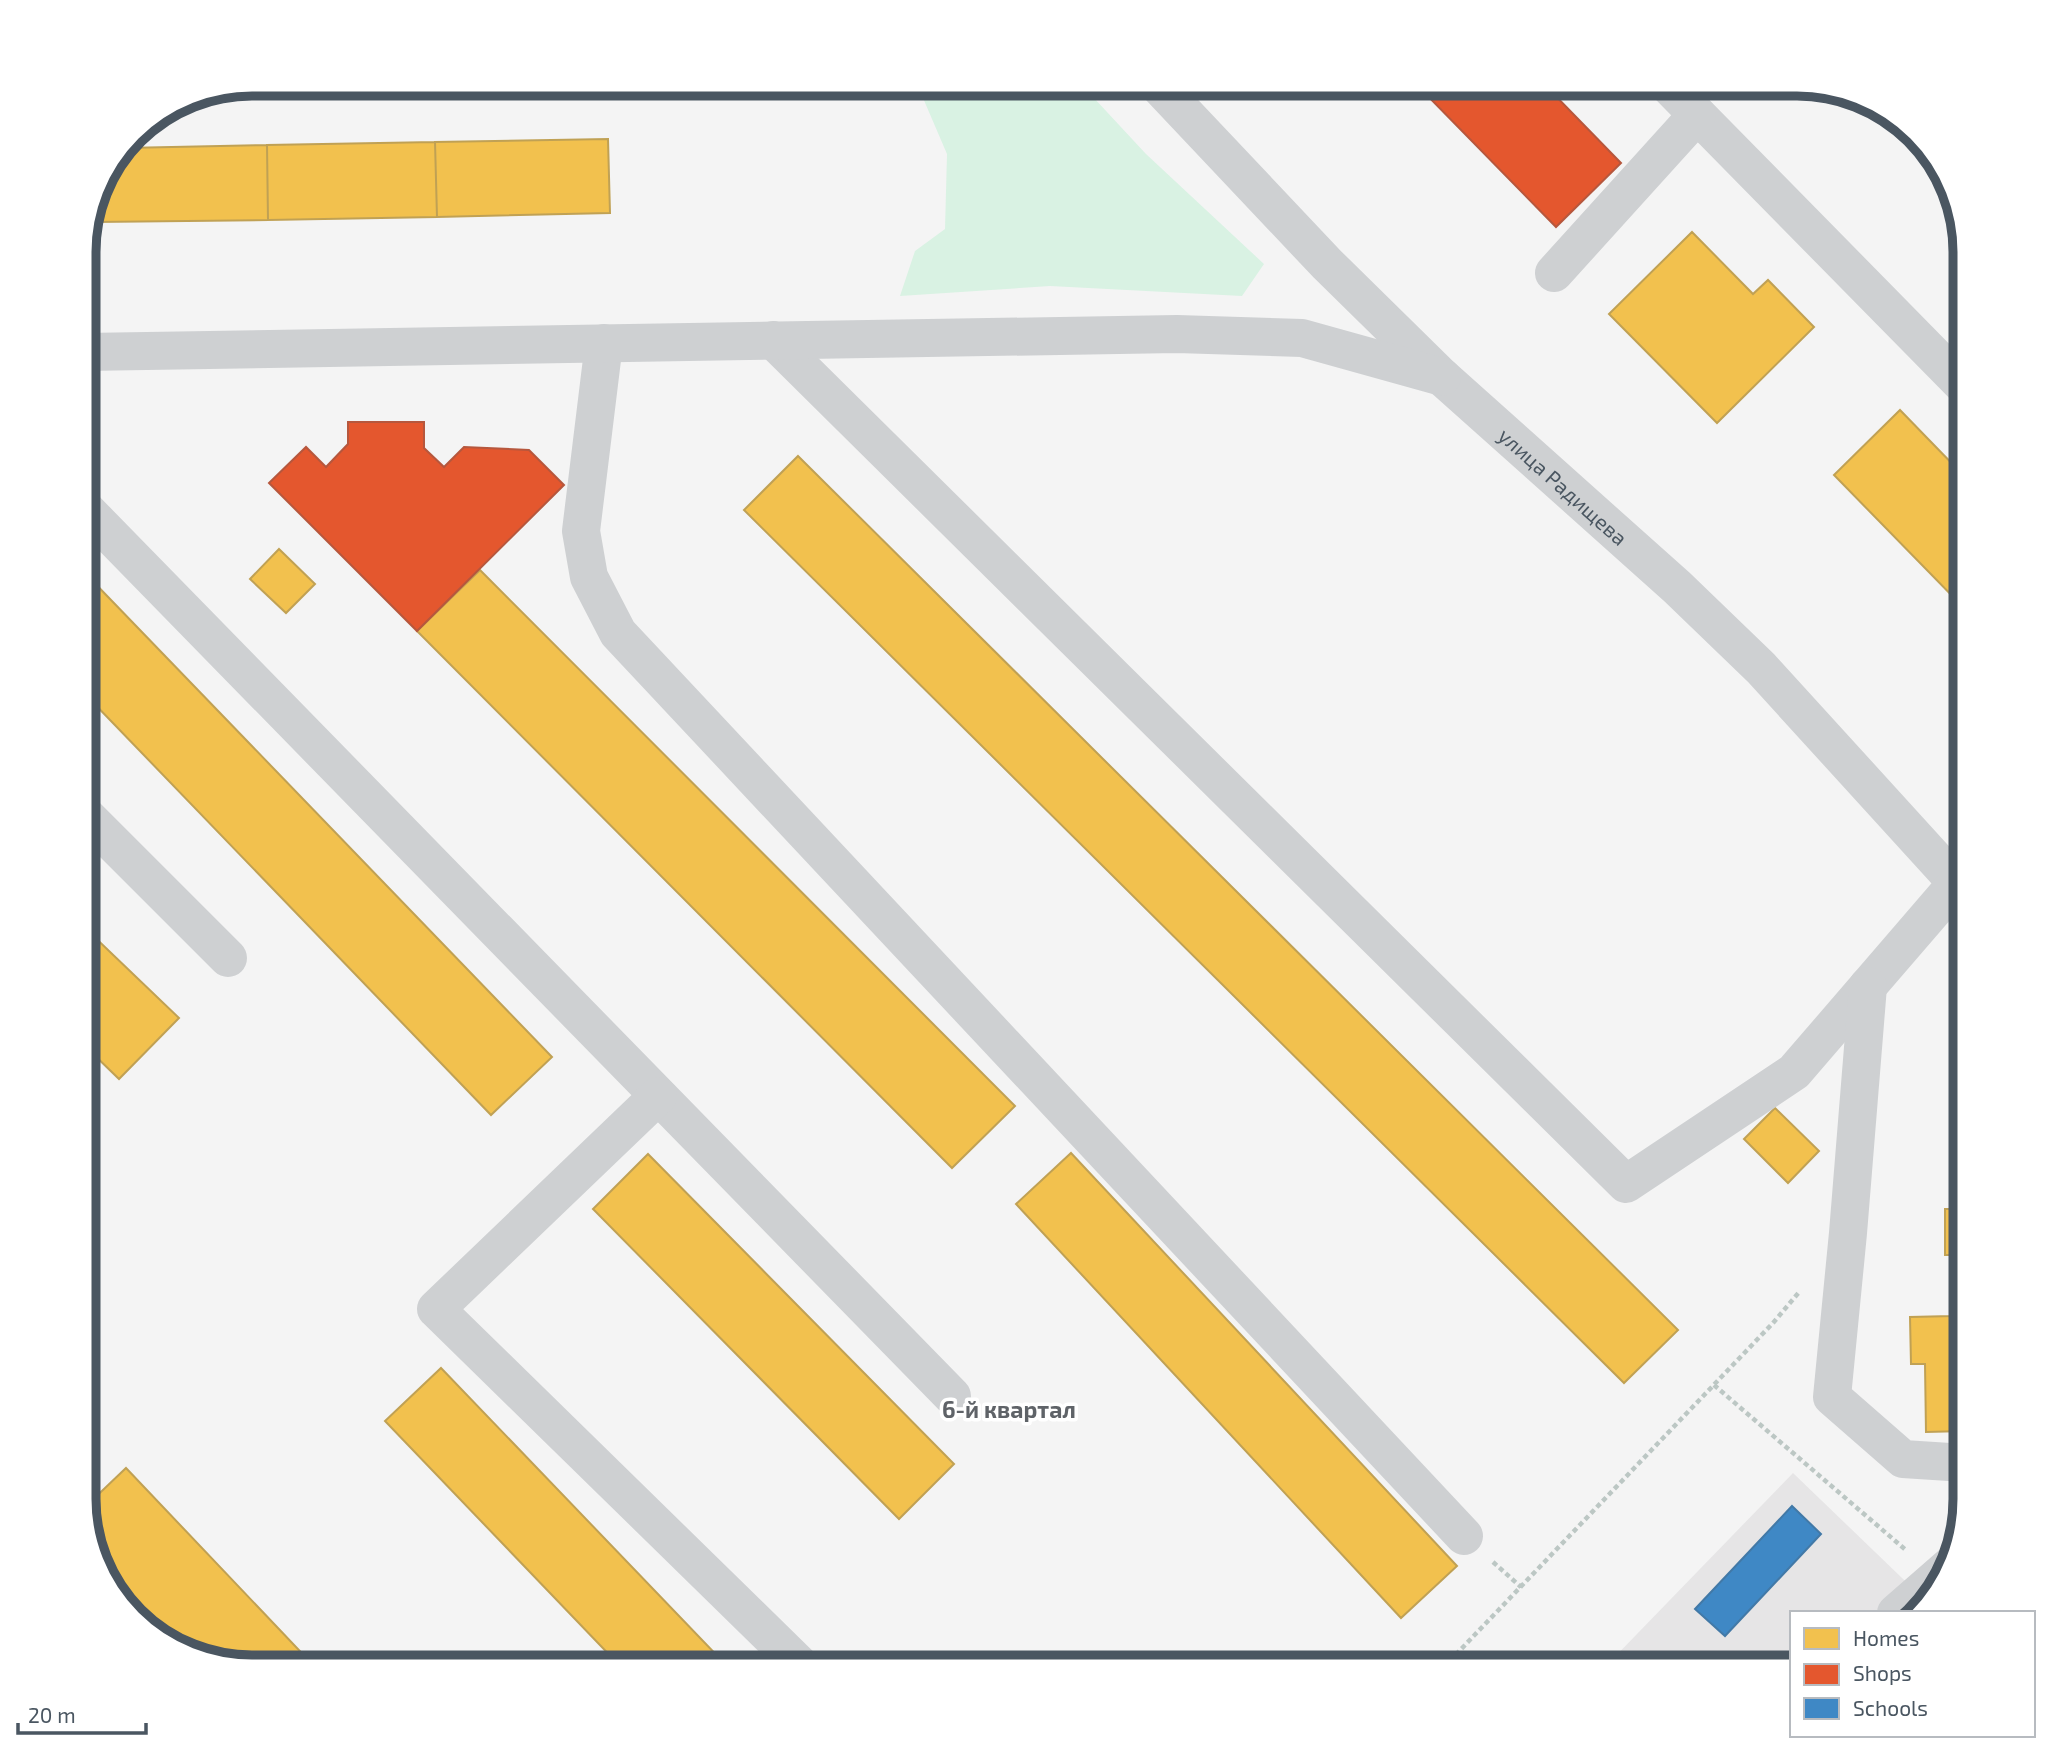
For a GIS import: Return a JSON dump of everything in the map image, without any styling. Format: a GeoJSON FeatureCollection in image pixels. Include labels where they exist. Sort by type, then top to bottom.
{"type":"FeatureCollection","features":[{"type":"Feature","properties":{"kind":"street","name":"улица Радищева"},"geometry":{"type":"LineString","coordinates":[[1168,96],[1327,264],[1442,377],[1677,586],[1761,668],[1953,879]]}},
{"type":"Feature","properties":{"kind":"street"},"geometry":{"type":"LineString","coordinates":[[1679,96],[1953,375]]}},
{"type":"Feature","properties":{"kind":"street"},"geometry":{"type":"LineString","coordinates":[[1554,273],[1697,115]]}},
{"type":"Feature","properties":{"kind":"street"},"geometry":{"type":"LineString","coordinates":[[97,352],[1177,334],[1302,338],[1442,377]]}},
{"type":"Feature","properties":{"kind":"street"},"geometry":{"type":"LineString","coordinates":[[773,341],[1626,1184],[1794,1072],[1868,986],[1953,896]]}},
{"type":"Feature","properties":{"kind":"street"},"geometry":{"type":"LineString","coordinates":[[604,343],[581,531],[589,577],[618,633],[1464,1536]]}},
{"type":"Feature","properties":{"kind":"street"},"geometry":{"type":"LineString","coordinates":[[97,521],[952,1396]]}},
{"type":"Feature","properties":{"kind":"street"},"geometry":{"type":"LineString","coordinates":[[97,827],[228,958]]}},
{"type":"Feature","properties":{"kind":"street"},"geometry":{"type":"LineString","coordinates":[[1868,986],[1832,1397],[1903,1459],[1953,1461]]}},
{"type":"Feature","properties":{"kind":"street"},"geometry":{"type":"LineString","coordinates":[[658,1096],[436,1309],[790,1655]]}},
{"type":"Feature","properties":{"kind":"street"},"geometry":{"type":"LineString","coordinates":[[1898,1611],[1925,1587]]}},
{"type":"Feature","properties":{"kind":"path"},"geometry":{"type":"LineString","coordinates":[[1455,1655],[1773,1323],[1806,1283]]}},
{"type":"Feature","properties":{"kind":"path"},"geometry":{"type":"LineString","coordinates":[[1714,1385],[1938,1566]]}},
{"type":"Feature","properties":{"kind":"shaded area"},"geometry":{"type":"Polygon","coordinates":[[[1793,1473],[1920,1595],[1905,1611],[1790,1611],[1790,1655],[1617,1655],[1793,1473]]]}},
{"type":"Feature","properties":{"kind":"green space"},"geometry":{"type":"Polygon","coordinates":[[[919,96],[1092,96],[1146,154],[1264,264],[1242,296],[1050,286],[900,296],[915,251],[945,229],[947,154],[923,98],[919,96]]]}},
{"type":"Feature","properties":{"kind":"building: Homes"},"geometry":{"type":"Polygon","coordinates":[[[608,139],[610,213],[437,217],[435,142],[608,139]]]}},
{"type":"Feature","properties":{"kind":"building: Homes"},"geometry":{"type":"Polygon","coordinates":[[[435,142],[437,217],[268,220],[267,145],[435,142]]]}},
{"type":"Feature","properties":{"kind":"building: Homes"},"geometry":{"type":"Polygon","coordinates":[[[267,145],[268,220],[100,222],[112,183],[136,148],[267,145]]]}},
{"type":"Feature","properties":{"kind":"building: Homes"},"geometry":{"type":"Polygon","coordinates":[[[1692,232],[1753,294],[1768,280],[1814,327],[1717,423],[1609,314],[1692,232]]]}},
{"type":"Feature","properties":{"kind":"building: Homes"},"geometry":{"type":"Polygon","coordinates":[[[1900,410],[1953,465],[1953,597],[1834,475],[1900,410]]]}},
{"type":"Feature","properties":{"kind":"building: Homes"},"geometry":{"type":"Polygon","coordinates":[[[798,456],[1678,1330],[1624,1383],[744,510],[798,456]]]}},
{"type":"Feature","properties":{"kind":"building: Homes"},"geometry":{"type":"Polygon","coordinates":[[[279,549],[315,584],[286,613],[250,579],[279,549]]]}},
{"type":"Feature","properties":{"kind":"building: Homes"},"geometry":{"type":"Polygon","coordinates":[[[480,570],[1015,1106],[952,1168],[417,631],[480,570]]]}},
{"type":"Feature","properties":{"kind":"building: Homes"},"geometry":{"type":"Polygon","coordinates":[[[97,585],[552,1057],[491,1115],[97,706],[97,585]]]}},
{"type":"Feature","properties":{"kind":"building: Homes"},"geometry":{"type":"Polygon","coordinates":[[[97,939],[179,1018],[119,1079],[97,1058],[97,939]]]}},
{"type":"Feature","properties":{"kind":"building: Homes"},"geometry":{"type":"Polygon","coordinates":[[[1775,1108],[1819,1151],[1788,1183],[1744,1139],[1775,1108]]]}},
{"type":"Feature","properties":{"kind":"building: Homes"},"geometry":{"type":"Polygon","coordinates":[[[1071,1153],[1457,1566],[1401,1618],[1016,1204],[1071,1153]]]}},
{"type":"Feature","properties":{"kind":"building: Homes"},"geometry":{"type":"Polygon","coordinates":[[[648,1154],[954,1464],[899,1519],[593,1209],[648,1154]]]}},
{"type":"Feature","properties":{"kind":"building: Homes"},"geometry":{"type":"Polygon","coordinates":[[[1945,1209],[1953,1209],[1953,1431],[1926,1432],[1925,1364],[1911,1364],[1910,1317],[1952,1316],[1950,1255],[1945,1255],[1945,1209]]]}},
{"type":"Feature","properties":{"kind":"building: Homes"},"geometry":{"type":"Polygon","coordinates":[[[441,1368],[716,1655],[609,1655],[385,1421],[441,1368]]]}},
{"type":"Feature","properties":{"kind":"building: Homes"},"geometry":{"type":"Polygon","coordinates":[[[126,1468],[304,1655],[222,1652],[192,1643],[160,1625],[123,1586],[112,1568],[99,1529],[97,1496],[126,1468]]]}},
{"type":"Feature","properties":{"kind":"building: Shops"},"geometry":{"type":"Polygon","coordinates":[[[1428,96],[1556,96],[1621,163],[1556,227],[1428,96]]]}},
{"type":"Feature","properties":{"kind":"building: Shops"},"geometry":{"type":"Polygon","coordinates":[[[348,422],[424,422],[424,448],[444,467],[464,447],[529,450],[564,485],[417,631],[269,483],[306,447],[326,467],[348,444],[348,422]]]}},
{"type":"Feature","properties":{"kind":"building: Schools"},"geometry":{"type":"Polygon","coordinates":[[[1792,1506],[1821,1534],[1725,1636],[1695,1609],[1792,1506]]]}},
{"type":"Feature","properties":{"kind":"district","name":"6-й квартал"},"geometry":{"type":"Point","coordinates":[1009,1409]}}]}
